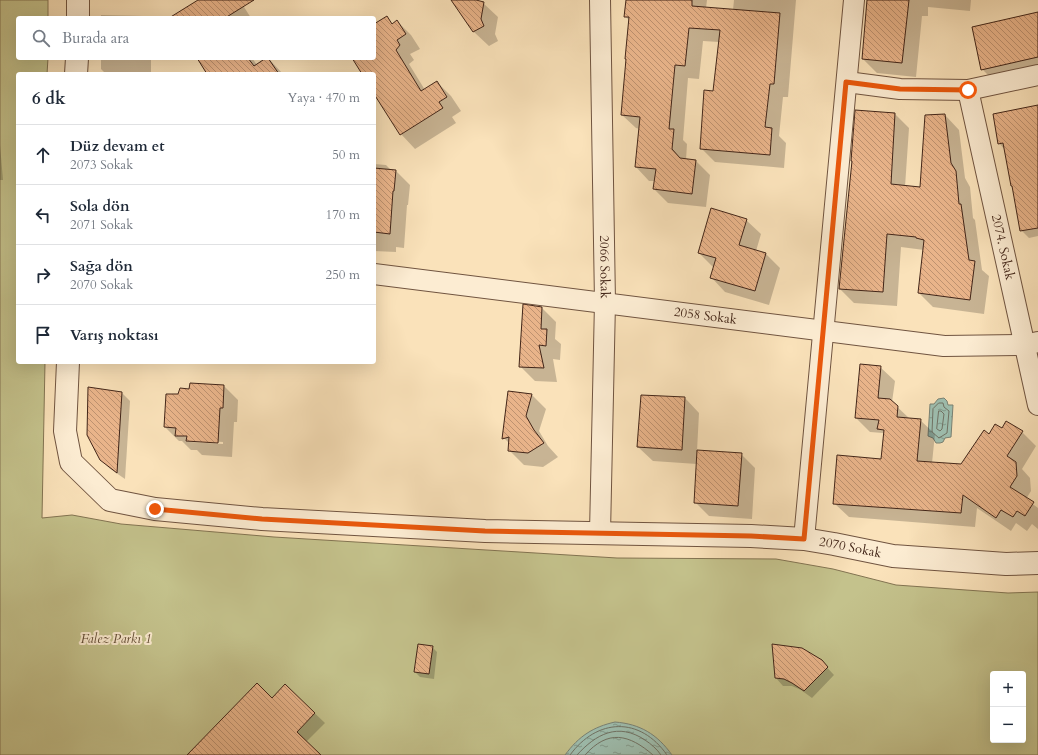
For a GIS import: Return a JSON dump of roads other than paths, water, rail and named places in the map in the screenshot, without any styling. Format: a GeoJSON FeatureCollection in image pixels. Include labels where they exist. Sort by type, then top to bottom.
{"type":"FeatureCollection","features":[{"type":"Feature","properties":{"kind":"street"},"geometry":{"type":"LineString","coordinates":[[78,0],[78,16]]}},
{"type":"Feature","properties":{"kind":"street","name":"2066 Sokak"},"geometry":{"type":"LineString","coordinates":[[600,0],[605,302],[600,533]]}},
{"type":"Feature","properties":{"kind":"street"},"geometry":{"type":"LineString","coordinates":[[804,539],[854,0]]}},
{"type":"Feature","properties":{"kind":"street"},"geometry":{"type":"LineString","coordinates":[[76,72],[77,60]]}},
{"type":"Feature","properties":{"kind":"street"},"geometry":{"type":"LineString","coordinates":[[846,82],[900,89],[968,90],[1038,75]]}},
{"type":"Feature","properties":{"kind":"street","name":"2074. Sokak"},"geometry":{"type":"LineString","coordinates":[[968,90],[1031,344],[1038,404]]}},
{"type":"Feature","properties":{"kind":"street","name":"2058 Sokak"},"geometry":{"type":"LineString","coordinates":[[376,274],[944,346],[1031,344]]}},
{"type":"Feature","properties":{"kind":"street","name":"2070 Sokak"},"geometry":{"type":"LineString","coordinates":[[68,364],[65,431],[71,462],[110,500],[155,509],[262,519],[485,531],[751,536],[804,539],[893,556],[1006,564],[1038,563]]}},
{"type":"Feature","properties":{"kind":"water"},"geometry":{"type":"Polygon","coordinates":[[[944,398],[948,405],[953,405],[951,437],[945,438],[943,442],[936,443],[933,438],[928,436],[930,404],[934,404],[938,399],[944,398]]]}},
{"type":"Feature","properties":{"kind":"water"},"geometry":{"type":"Polygon","coordinates":[[[615,722],[632,725],[647,731],[660,741],[672,755],[565,755],[570,748],[587,733],[615,722]]]}},
{"type":"Feature","properties":{"kind":"park label","name":"Falez Parkı 1"},"geometry":{"type":"Point","coordinates":[116,639]}}]}
